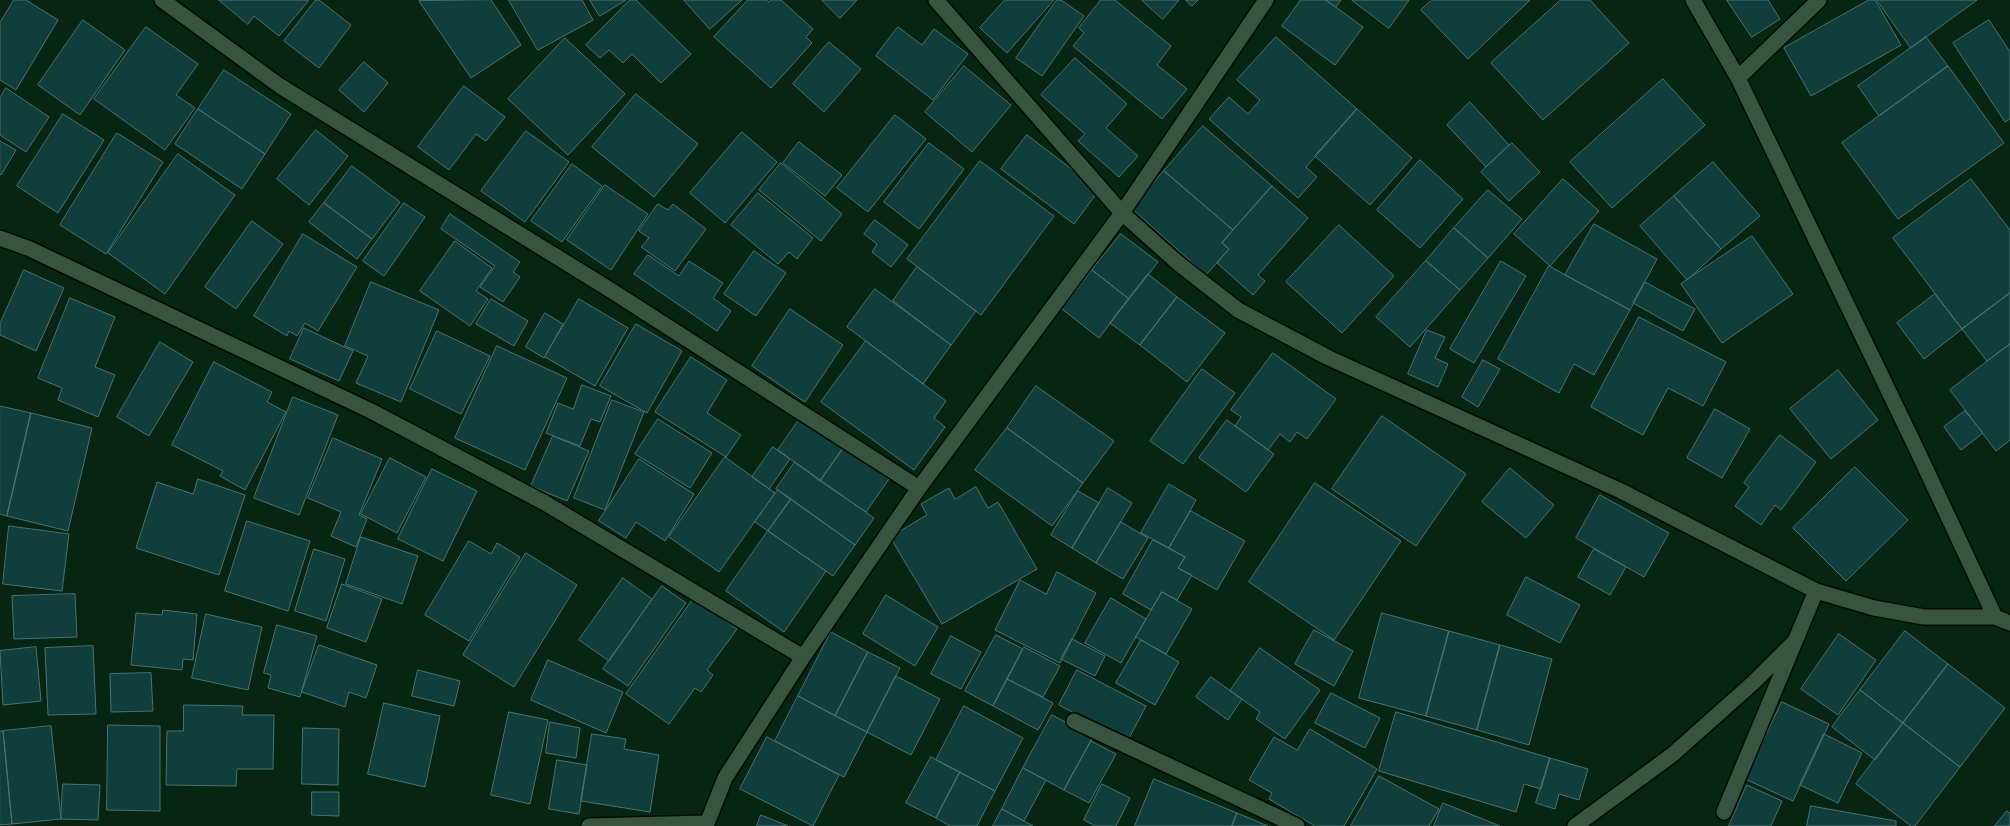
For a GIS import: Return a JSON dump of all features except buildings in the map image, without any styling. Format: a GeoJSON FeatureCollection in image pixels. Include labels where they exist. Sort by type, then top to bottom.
{"type":"FeatureCollection","features":[{"type":"Feature","properties":{"kind":"street"},"geometry":{"type":"LineString","coordinates":[[162,0],[280,86],[612,291],[919,488]]}},
{"type":"Feature","properties":{"kind":"street"},"geometry":{"type":"LineString","coordinates":[[936,0],[1122,213],[1178,263],[1238,310],[1329,358],[1621,491],[1816,591],[1874,608],[1924,617],[1995,617],[2010,623]]}},
{"type":"Feature","properties":{"kind":"street"},"geometry":{"type":"LineString","coordinates":[[589,826],[706,824],[725,778],[803,657],[919,488],[1122,213],[1266,0]]}},
{"type":"Feature","properties":{"kind":"street"},"geometry":{"type":"LineString","coordinates":[[1693,0],[1738,78],[1995,617]]}},
{"type":"Feature","properties":{"kind":"street"},"geometry":{"type":"LineString","coordinates":[[1738,78],[1819,0]]}},
{"type":"Feature","properties":{"kind":"street"},"geometry":{"type":"LineString","coordinates":[[0,238],[30,249],[371,412],[545,503],[803,657]]}},
{"type":"Feature","properties":{"kind":"street"},"geometry":{"type":"LineString","coordinates":[[1724,812],[1816,591]]}},
{"type":"Feature","properties":{"kind":"street"},"geometry":{"type":"LineString","coordinates":[[1575,826],[1672,756],[1754,682],[1794,642]]}},
{"type":"Feature","properties":{"kind":"street"},"geometry":{"type":"LineString","coordinates":[[1074,721],[1298,826]]}}]}
